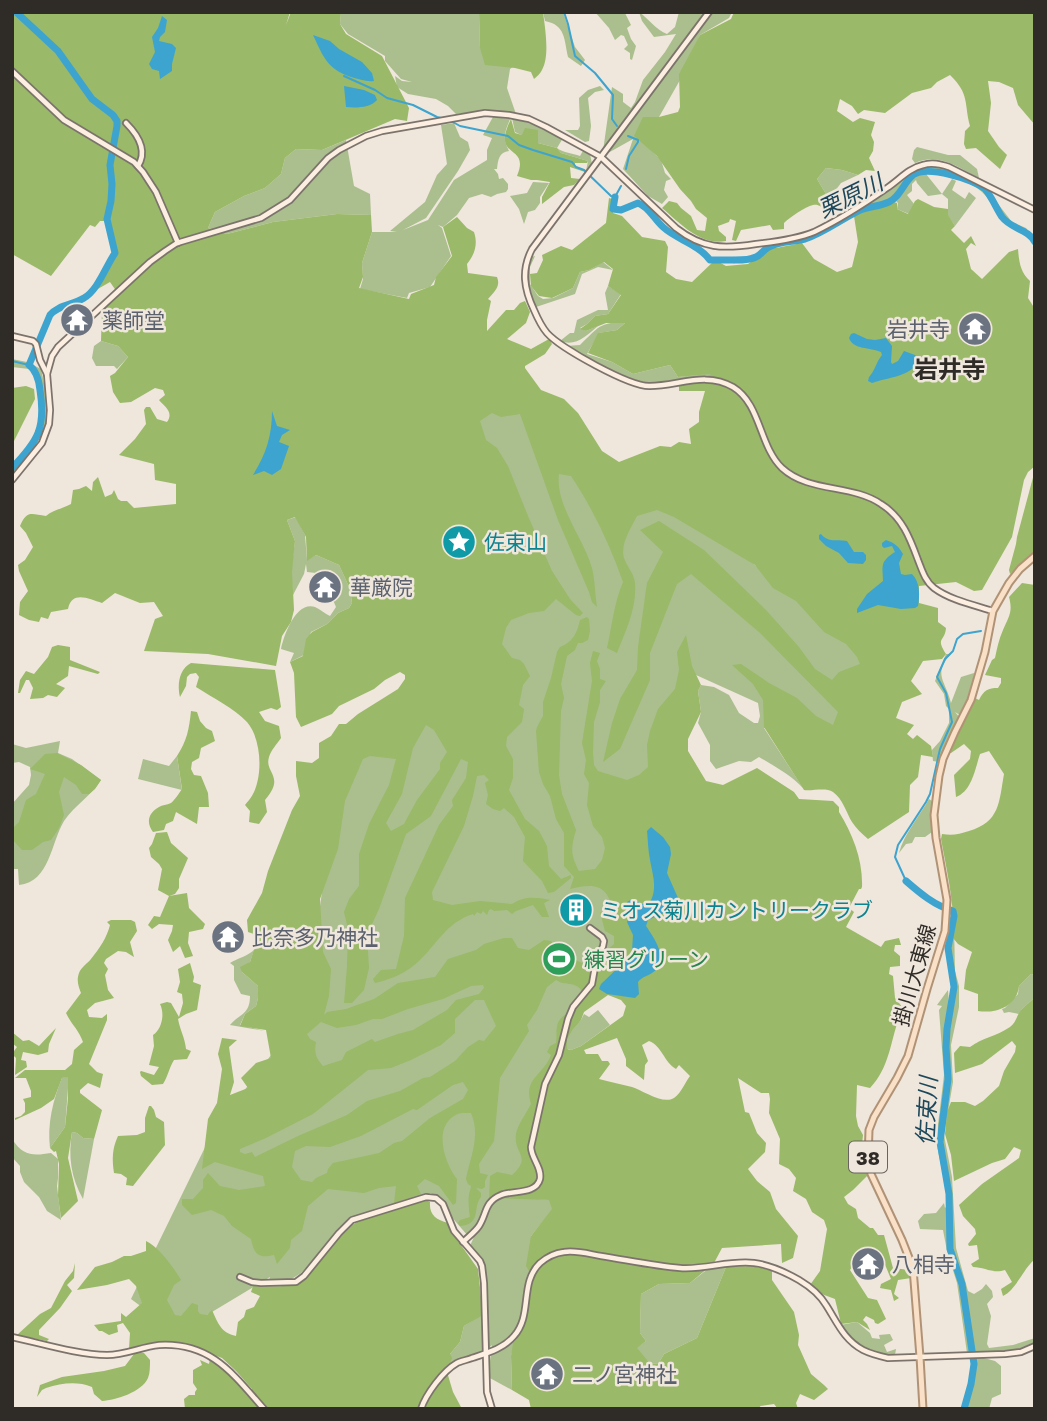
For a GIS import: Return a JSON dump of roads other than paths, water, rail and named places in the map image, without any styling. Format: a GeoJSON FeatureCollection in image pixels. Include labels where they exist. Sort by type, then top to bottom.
{"type":"FeatureCollection","features":[{"type":"Feature","properties":{"kind":"main road","name":"掛川大東線"},"geometry":{"type":"LineString","coordinates":[[923,1409],[913,1268],[871,1174],[867,1149],[869,1130],[908,1056],[946,931],[947,908],[936,838],[935,798],[943,759],[971,700],[993,611],[1009,583],[1035,556]]}},
{"type":"Feature","properties":{"kind":"street"},"geometry":{"type":"LineString","coordinates":[[709,12],[532,249],[524,272],[524,284],[530,301],[546,332],[558,343],[627,381],[648,387],[698,379],[730,385],[751,407],[780,467],[801,480],[868,496],[881,503],[896,515],[904,527],[922,572],[933,587],[962,601],[993,611]]}},
{"type":"Feature","properties":{"kind":"street"},"geometry":{"type":"LineString","coordinates":[[12,71],[64,120],[127,156],[138,166],[156,192],[178,243]]}},
{"type":"Feature","properties":{"kind":"street"},"geometry":{"type":"LineString","coordinates":[[12,480],[37,451],[45,436],[50,410],[47,374],[52,356],[72,333],[150,262],[178,243],[261,218],[290,200],[328,158],[353,141],[382,131],[464,116],[498,114],[528,119],[562,134],[601,157],[676,228],[686,236],[711,246],[740,247],[813,232],[925,164],[937,163],[949,167],[1035,209]]}},
{"type":"Feature","properties":{"kind":"street"},"geometry":{"type":"LineString","coordinates":[[126,122],[142,148],[143,156],[138,166]]}},
{"type":"Feature","properties":{"kind":"street"},"geometry":{"type":"LineString","coordinates":[[12,336],[35,342],[47,374]]}},
{"type":"Feature","properties":{"kind":"street"},"geometry":{"type":"LineString","coordinates":[[463,1242],[480,1224],[486,1208],[494,1198],[508,1192],[532,1189],[540,1179],[530,1152],[544,1090],[559,1055],[570,1013],[592,984],[595,967],[604,946],[602,937],[590,928]]}},
{"type":"Feature","properties":{"kind":"street"},"geometry":{"type":"LineString","coordinates":[[240,1277],[261,1283],[296,1282],[352,1220],[426,1197],[436,1198],[443,1204],[454,1231],[482,1266],[487,1392],[492,1409]]}},
{"type":"Feature","properties":{"kind":"street"},"geometry":{"type":"LineString","coordinates":[[421,1409],[438,1380],[457,1363],[507,1343],[520,1327],[528,1281],[535,1269],[550,1256],[570,1251],[681,1268],[740,1262],[764,1265],[806,1285],[826,1304],[848,1339],[871,1354],[888,1358],[1021,1352],[1035,1346]]}},
{"type":"Feature","properties":{"kind":"street"},"geometry":{"type":"LineString","coordinates":[[12,1337],[94,1355],[117,1355],[157,1345],[189,1348],[219,1361],[264,1409]]}},
{"type":"Feature","properties":{"kind":"water"},"geometry":{"type":"Polygon","coordinates":[[[162,16],[167,20],[165,32],[159,41],[172,44],[176,48],[172,71],[160,79],[159,71],[152,69],[149,64],[155,52],[152,37],[162,16]]]}},
{"type":"Feature","properties":{"kind":"water"},"geometry":{"type":"Polygon","coordinates":[[[313,35],[330,41],[362,62],[372,73],[374,81],[351,77],[336,70],[323,55],[313,35]]]}},
{"type":"Feature","properties":{"kind":"water"},"geometry":{"type":"Polygon","coordinates":[[[344,86],[364,90],[375,95],[377,100],[367,106],[346,107],[344,86]]]}},
{"type":"Feature","properties":{"kind":"water"},"geometry":{"type":"Polygon","coordinates":[[[854,333],[867,339],[886,338],[892,346],[892,364],[898,361],[904,351],[920,360],[911,370],[899,376],[872,383],[868,381],[869,377],[882,355],[881,352],[854,345],[849,338],[854,333]]]}},
{"type":"Feature","properties":{"kind":"water"},"geometry":{"type":"Polygon","coordinates":[[[272,411],[277,426],[290,430],[282,435],[279,442],[289,446],[281,469],[272,475],[264,471],[253,475],[267,445],[272,411]]]}},
{"type":"Feature","properties":{"kind":"water"},"geometry":{"type":"Polygon","coordinates":[[[821,534],[830,540],[847,541],[854,552],[863,552],[866,555],[866,560],[863,564],[848,563],[819,539],[821,534]]]}},
{"type":"Feature","properties":{"kind":"water"},"geometry":{"type":"Polygon","coordinates":[[[886,540],[896,545],[903,554],[899,563],[901,574],[912,574],[917,581],[918,606],[901,609],[878,605],[857,613],[867,594],[883,581],[884,562],[895,552],[892,546],[882,546],[886,540]]]}},
{"type":"Feature","properties":{"kind":"water"},"geometry":{"type":"Polygon","coordinates":[[[651,827],[670,847],[667,873],[678,898],[670,910],[648,920],[646,926],[661,956],[658,968],[638,982],[639,994],[635,998],[607,994],[599,989],[601,984],[632,951],[633,935],[627,922],[627,902],[632,899],[649,904],[653,893],[647,831],[651,827]]]}},
{"type":"Feature","properties":{"kind":"waterway"},"geometry":{"type":"LineString","coordinates":[[12,468],[34,441],[41,424],[39,383],[36,373],[29,365],[50,315],[89,294],[98,284],[115,253],[107,219],[112,184],[110,165],[117,126],[113,115],[92,99],[58,51],[16,12]]}},
{"type":"Feature","properties":{"kind":"waterway"},"geometry":{"type":"LineString","coordinates":[[564,12],[575,56],[595,73],[613,95],[612,119],[617,126]]}},
{"type":"Feature","properties":{"kind":"waterway"},"geometry":{"type":"LineString","coordinates":[[344,76],[387,98],[413,105],[445,119]]}},
{"type":"Feature","properties":{"kind":"waterway"},"geometry":{"type":"LineString","coordinates":[[451,121],[460,126],[508,136],[519,145],[572,162],[611,196],[615,197],[621,186]]}},
{"type":"Feature","properties":{"kind":"waterway"},"geometry":{"type":"LineString","coordinates":[[626,169],[629,156],[638,142],[628,136]]}},
{"type":"Feature","properties":{"kind":"waterway","name":"栗原川"},"geometry":{"type":"LineString","coordinates":[[735,260],[754,258],[777,244],[805,239],[858,211],[889,202],[913,175],[920,172],[950,174],[979,185],[985,189],[1002,217],[1028,234],[1035,242]]}},
{"type":"Feature","properties":{"kind":"waterway","name":"栗原川"},"geometry":{"type":"LineString","coordinates":[[615,197],[613,209],[621,210],[638,203],[660,224],[699,249],[710,260],[733,260]]}},
{"type":"Feature","properties":{"kind":"waterway"},"geometry":{"type":"LineString","coordinates":[[12,361],[29,365]]}},
{"type":"Feature","properties":{"kind":"waterway"},"geometry":{"type":"LineString","coordinates":[[906,881],[895,857],[898,845],[930,794],[940,749],[952,722],[946,693],[937,677],[957,639],[963,634],[981,631]]}},
{"type":"Feature","properties":{"kind":"waterway","name":"佐束川"},"geometry":{"type":"LineString","coordinates":[[906,881],[922,895],[953,911],[954,916],[948,948],[954,987],[947,1029],[948,1079],[940,1142],[949,1194],[950,1249],[962,1284],[974,1364],[964,1409]]}},
{"type":"Feature","properties":{"kind":"place","name":"薬師堂"},"geometry":{"type":"Point","coordinates":[77,320]}},
{"type":"Feature","properties":{"kind":"place","name":"岩井寺"},"geometry":{"type":"Point","coordinates":[975,329]}},
{"type":"Feature","properties":{"kind":"place","name":"佐束山"},"geometry":{"type":"Point","coordinates":[459,542]}},
{"type":"Feature","properties":{"kind":"place","name":"華厳院"},"geometry":{"type":"Point","coordinates":[325,587]}},
{"type":"Feature","properties":{"kind":"place","name":"ミオス菊川カントリークラブ"},"geometry":{"type":"Point","coordinates":[576,910]}},
{"type":"Feature","properties":{"kind":"place","name":"比奈多乃神社"},"geometry":{"type":"Point","coordinates":[228,937]}},
{"type":"Feature","properties":{"kind":"place","name":"練習グリーン"},"geometry":{"type":"Point","coordinates":[559,959]}},
{"type":"Feature","properties":{"kind":"place","name":"八相寺"},"geometry":{"type":"Point","coordinates":[868,1264]}},
{"type":"Feature","properties":{"kind":"place","name":"二ノ宮神社"},"geometry":{"type":"Point","coordinates":[547,1374]}},
{"type":"Feature","properties":{"kind":"district","name":"岩井寺"},"geometry":{"type":"Point","coordinates":[950,368]}}]}
